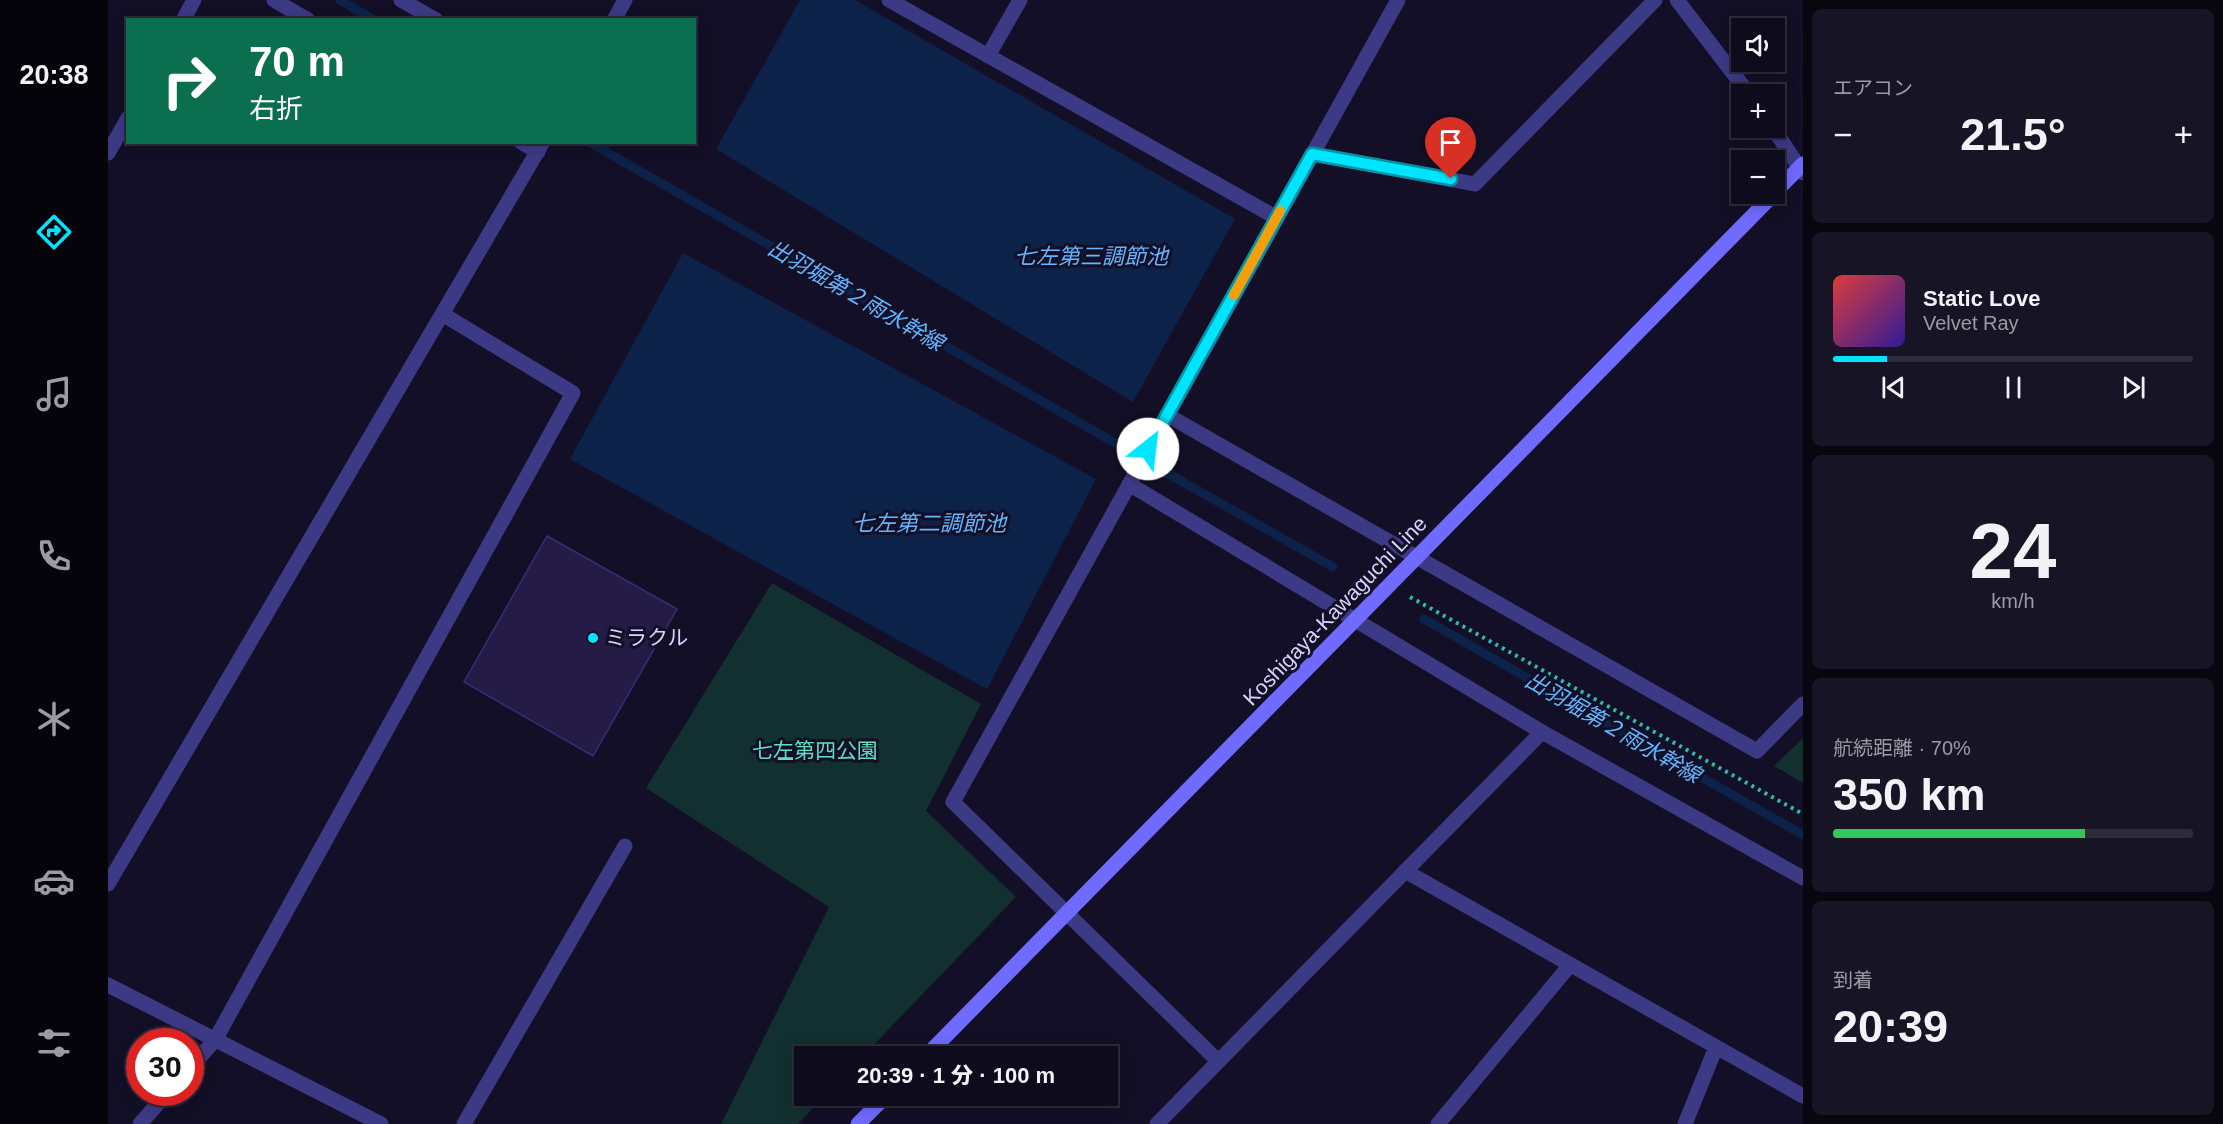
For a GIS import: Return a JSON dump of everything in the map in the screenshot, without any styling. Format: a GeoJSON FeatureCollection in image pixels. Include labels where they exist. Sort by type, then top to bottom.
{"type":"FeatureCollection","features":[{"type":"Feature","properties":{"kind":"main road","name":"Koshigaya-Kawaguchi Line"},"geometry":{"type":"LineString","coordinates":[[1785,183],[1802,168]]}},
{"type":"Feature","properties":{"kind":"main road","name":"Koshigaya-Kawaguchi Line"},"geometry":{"type":"LineString","coordinates":[[936,1046],[1763,204]]}},
{"type":"Feature","properties":{"kind":"main road"},"geometry":{"type":"LineString","coordinates":[[858,1124],[876,1106]]}},
{"type":"Feature","properties":{"kind":"street"},"geometry":{"type":"LineString","coordinates":[[184,18],[195,0]]}},
{"type":"Feature","properties":{"kind":"street"},"geometry":{"type":"LineString","coordinates":[[274,0],[305,18]]}},
{"type":"Feature","properties":{"kind":"street"},"geometry":{"type":"LineString","coordinates":[[401,0],[432,18]]}},
{"type":"Feature","properties":{"kind":"street"},"geometry":{"type":"LineString","coordinates":[[615,18],[625,0]]}},
{"type":"Feature","properties":{"kind":"street"},"geometry":{"type":"LineString","coordinates":[[889,0],[1277,218]]}},
{"type":"Feature","properties":{"kind":"street"},"geometry":{"type":"LineString","coordinates":[[988,56],[1020,0]]}},
{"type":"Feature","properties":{"kind":"street"},"geometry":{"type":"LineString","coordinates":[[1218,1061],[953,802],[1398,0]]}},
{"type":"Feature","properties":{"kind":"street"},"geometry":{"type":"LineString","coordinates":[[1312,154],[1475,184],[1655,0]]}},
{"type":"Feature","properties":{"kind":"street"},"geometry":{"type":"LineString","coordinates":[[1677,0],[1741,84]]}},
{"type":"Feature","properties":{"kind":"street"},"geometry":{"type":"LineString","coordinates":[[108,153],[126,122]]}},
{"type":"Feature","properties":{"kind":"street"},"geometry":{"type":"LineString","coordinates":[[1780,138],[1802,168]]}},
{"type":"Feature","properties":{"kind":"street"},"geometry":{"type":"LineString","coordinates":[[108,884],[541,147]]}},
{"type":"Feature","properties":{"kind":"street"},"geometry":{"type":"LineString","coordinates":[[204,1052],[215,1040],[573,393],[444,315]]}},
{"type":"Feature","properties":{"kind":"street"},"geometry":{"type":"LineString","coordinates":[[1167,415],[1757,750],[1803,704]]}},
{"type":"Feature","properties":{"kind":"street"},"geometry":{"type":"LineString","coordinates":[[1129,484],[1542,732],[1803,878]]}},
{"type":"Feature","properties":{"kind":"street"},"geometry":{"type":"LineString","coordinates":[[1156,1124],[1542,732]]}},
{"type":"Feature","properties":{"kind":"street"},"geometry":{"type":"LineString","coordinates":[[464,1124],[626,846]]}},
{"type":"Feature","properties":{"kind":"street"},"geometry":{"type":"LineString","coordinates":[[1405,871],[1803,1096]]}},
{"type":"Feature","properties":{"kind":"street"},"geometry":{"type":"LineString","coordinates":[[1438,1124],[1570,965]]}},
{"type":"Feature","properties":{"kind":"street"},"geometry":{"type":"LineString","coordinates":[[108,985],[381,1124]]}},
{"type":"Feature","properties":{"kind":"street"},"geometry":{"type":"LineString","coordinates":[[1685,1124],[1716,1047]]}},
{"type":"Feature","properties":{"kind":"street"},"geometry":{"type":"LineString","coordinates":[[140,1124],[156,1106]]}},
{"type":"Feature","properties":{"kind":"path"},"geometry":{"type":"LineString","coordinates":[[1389,585],[1803,814]]}},
{"type":"Feature","properties":{"kind":"green space","name":"七左第四公園"},"geometry":{"type":"Polygon","coordinates":[[[772,583],[981,704],[926,811],[1016,897],[873,1046],[794,1046],[794,1106],[815,1106],[798,1124],[721,1124],[829,907],[646,788],[772,583]]]}},
{"type":"Feature","properties":{"kind":"green space"},"geometry":{"type":"Polygon","coordinates":[[[1803,738],[1803,783],[1774,766],[1803,738]]]}},
{"type":"Feature","properties":{"kind":"water","name":"七左第三調節池"},"geometry":{"type":"Polygon","coordinates":[[[800,0],[855,0],[1235,219],[1133,402],[716,149],[800,0]]]}},
{"type":"Feature","properties":{"kind":"water","name":"七左第二調節池"},"geometry":{"type":"Polygon","coordinates":[[[683,253],[1096,479],[987,689],[570,459],[683,253]]]}},
{"type":"Feature","properties":{"kind":"building"},"geometry":{"type":"Polygon","coordinates":[[[547,536],[677,609],[593,756],[464,682],[547,536]]]}},
{"type":"Feature","properties":{"kind":"waterway","name":"出羽堀第２雨水幹線"},"geometry":{"type":"LineString","coordinates":[[340,0],[371,18]]}},
{"type":"Feature","properties":{"kind":"waterway","name":"出羽堀第２雨水幹線"},"geometry":{"type":"LineString","coordinates":[[592,144],[1122,447]]}},
{"type":"Feature","properties":{"kind":"waterway","name":"出羽堀第２雨水幹線"},"geometry":{"type":"LineString","coordinates":[[1153,465],[1333,567]]}},
{"type":"Feature","properties":{"kind":"waterway","name":"出羽堀第２雨水幹線"},"geometry":{"type":"LineString","coordinates":[[1424,619],[1803,835]]}},
{"type":"Feature","properties":{"kind":"slow traffic"},"geometry":{"type":"LineString","coordinates":[[1234,295],[1280,211]]}},
{"type":"Feature","properties":{"kind":"place","name":"ミラクル"},"geometry":{"type":"Point","coordinates":[593,638]}},
{"type":"Feature","properties":{"kind":"route"},"geometry":{"type":"LineString","coordinates":[[1148,449],[1312,154],[1451,179]]}}]}
